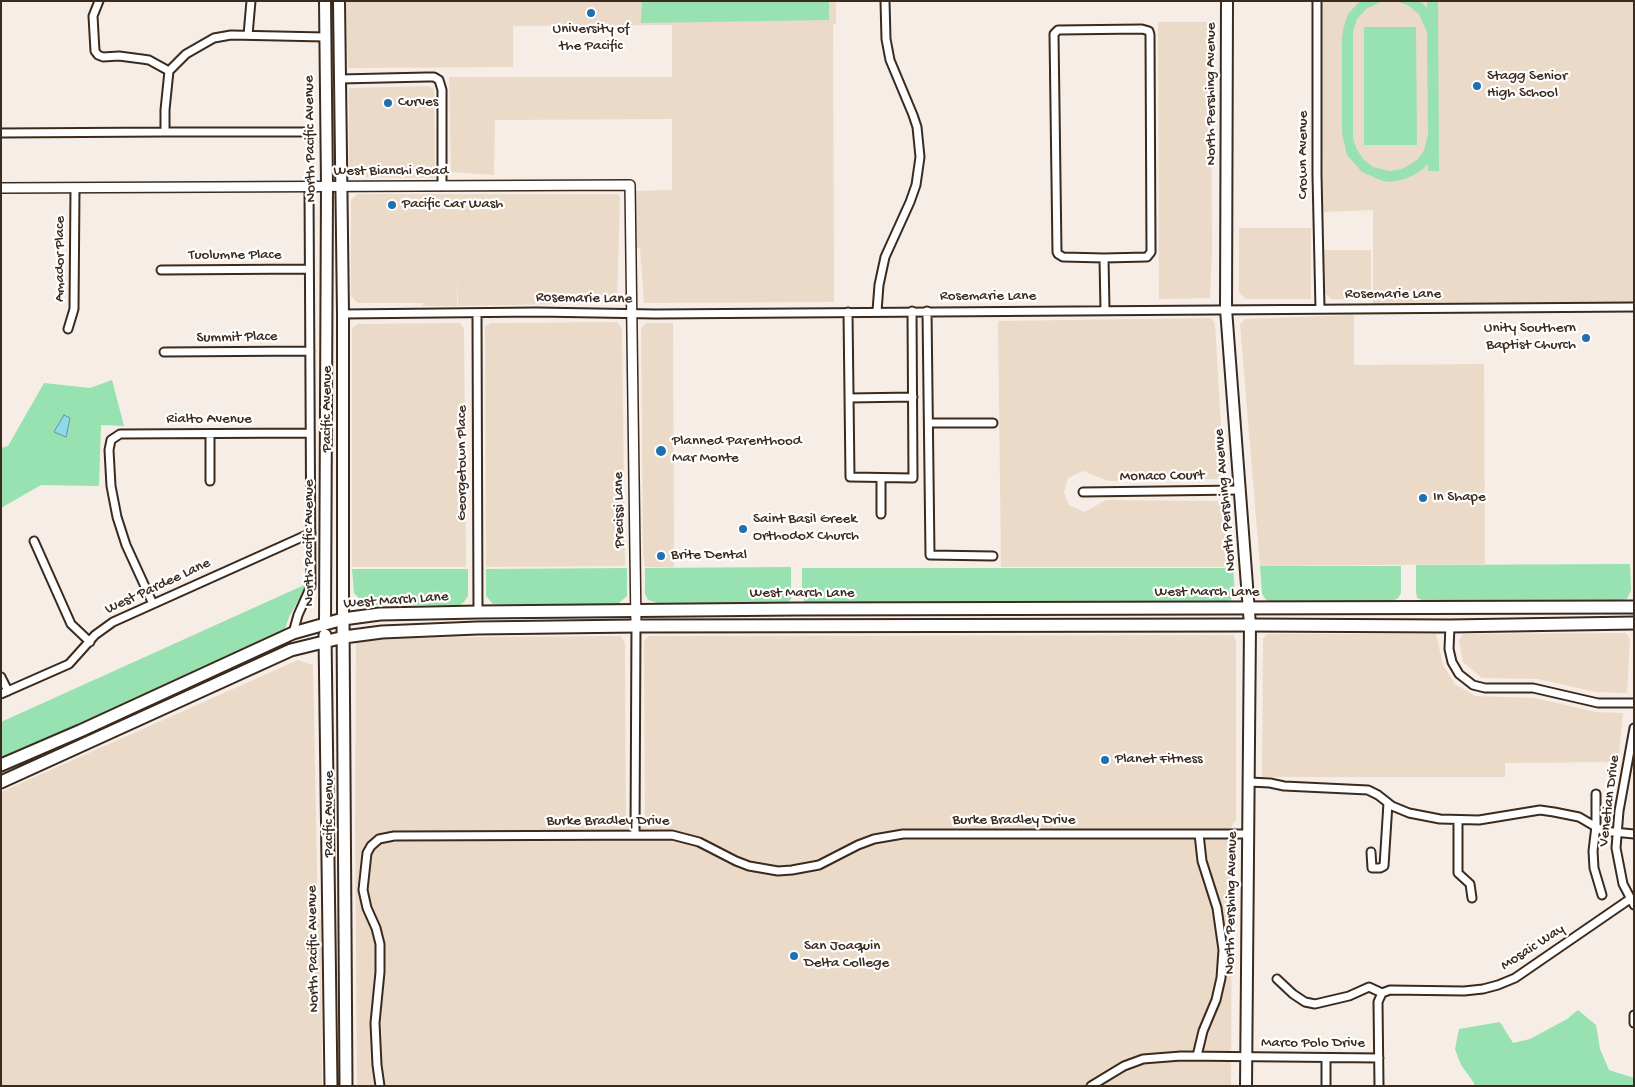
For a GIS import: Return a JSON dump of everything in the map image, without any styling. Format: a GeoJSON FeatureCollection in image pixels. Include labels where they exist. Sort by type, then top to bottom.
{"type":"FeatureCollection","features":[{"type":"Feature","properties":{"kind":"main road","name":"North Pacific Avenue"},"geometry":{"type":"LineString","coordinates":[[325,1],[327,186],[325,641],[331,1086]]}},
{"type":"Feature","properties":{"kind":"main road","name":"Pacific Avenue"},"geometry":{"type":"LineString","coordinates":[[340,1],[346,1086]]}},
{"type":"Feature","properties":{"kind":"main road","name":"North Pershing Avenue"},"geometry":{"type":"LineString","coordinates":[[1227,1],[1226,309],[1250,608],[1246,1086]]}},
{"type":"Feature","properties":{"kind":"main road"},"geometry":{"type":"LineString","coordinates":[[325,37],[335,46],[340,79]]}},
{"type":"Feature","properties":{"kind":"main road"},"geometry":{"type":"LineString","coordinates":[[327,279],[334,304],[339,312],[343,314]]}},
{"type":"Feature","properties":{"kind":"main road","name":"West March Lane"},"geometry":{"type":"LineString","coordinates":[[1,765],[80,731],[292,633],[344,619],[380,614],[636,610],[1634,607]]}},
{"type":"Feature","properties":{"kind":"main road","name":"West March Lane"},"geometry":{"type":"LineString","coordinates":[[1,782],[291,650],[344,637],[382,632],[477,628],[636,626],[1450,626],[1634,623]]}},
{"type":"Feature","properties":{"kind":"main road"},"geometry":{"type":"LineString","coordinates":[[329,994],[338,1001],[340,1007],[341,1059],[346,1066]]}},
{"type":"Feature","properties":{"kind":"street"},"geometry":{"type":"LineString","coordinates":[[99,1],[93,16],[95,51],[98,55],[103,57],[142,58],[169,71]]}},
{"type":"Feature","properties":{"kind":"street"},"geometry":{"type":"LineString","coordinates":[[248,36],[251,1]]}},
{"type":"Feature","properties":{"kind":"street"},"geometry":{"type":"LineString","coordinates":[[876,311],[885,257],[916,185],[920,156],[913,116],[890,60],[886,39],[885,1]]}},
{"type":"Feature","properties":{"kind":"street","name":"Crown Avenue"},"geometry":{"type":"LineString","coordinates":[[1317,1],[1317,170],[1320,309]]}},
{"type":"Feature","properties":{"kind":"street"},"geometry":{"type":"LineString","coordinates":[[1142,29],[1149,31],[1150,35],[1151,252],[1147,257],[1104,258],[1063,257],[1057,252],[1054,34],[1058,30],[1142,29]]}},
{"type":"Feature","properties":{"kind":"street"},"geometry":{"type":"LineString","coordinates":[[165,132],[169,71],[186,54],[214,38],[231,35],[325,37]]}},
{"type":"Feature","properties":{"kind":"street"},"geometry":{"type":"LineString","coordinates":[[340,79],[434,77],[439,80],[442,90],[442,186]]}},
{"type":"Feature","properties":{"kind":"street"},"geometry":{"type":"LineString","coordinates":[[1,133],[306,132]]}},
{"type":"Feature","properties":{"kind":"street","name":"West Bianchi Road"},"geometry":{"type":"LineString","coordinates":[[1,188],[630,185]]}},
{"type":"Feature","properties":{"kind":"street","name":"Precissi Lane"},"geometry":{"type":"LineString","coordinates":[[630,185],[636,610],[635,835]]}},
{"type":"Feature","properties":{"kind":"street","name":"Pacific Avenue"},"geometry":{"type":"LineString","coordinates":[[292,633],[311,586],[309,186]]}},
{"type":"Feature","properties":{"kind":"street","name":"Amador Place"},"geometry":{"type":"LineString","coordinates":[[68,329],[74,309],[75,189]]}},
{"type":"Feature","properties":{"kind":"street"},"geometry":{"type":"LineString","coordinates":[[1104,258],[1105,310]]}},
{"type":"Feature","properties":{"kind":"street","name":"Tuolumne Place"},"geometry":{"type":"LineString","coordinates":[[161,270],[309,269]]}},
{"type":"Feature","properties":{"kind":"street","name":"Rosemarie Lane"},"geometry":{"type":"LineString","coordinates":[[343,314],[1634,307]]}},
{"type":"Feature","properties":{"kind":"street"},"geometry":{"type":"LineString","coordinates":[[848,312],[850,477],[913,478],[912,311]]}},
{"type":"Feature","properties":{"kind":"street"},"geometry":{"type":"LineString","coordinates":[[927,311],[930,555],[993,556]]}},
{"type":"Feature","properties":{"kind":"street","name":"Georgetown Place"},"geometry":{"type":"LineString","coordinates":[[477,313],[478,612]]}},
{"type":"Feature","properties":{"kind":"street","name":"Summit Place"},"geometry":{"type":"LineString","coordinates":[[164,352],[310,351]]}},
{"type":"Feature","properties":{"kind":"street"},"geometry":{"type":"LineString","coordinates":[[849,398],[912,397]]}},
{"type":"Feature","properties":{"kind":"street"},"geometry":{"type":"LineString","coordinates":[[929,423],[993,423]]}},
{"type":"Feature","properties":{"kind":"street","name":"Rialto Avenue"},"geometry":{"type":"LineString","coordinates":[[153,604],[126,545],[117,517],[111,486],[108,450],[111,440],[120,434],[310,433]]}},
{"type":"Feature","properties":{"kind":"street"},"geometry":{"type":"LineString","coordinates":[[210,434],[210,481]]}},
{"type":"Feature","properties":{"kind":"street"},"geometry":{"type":"LineString","coordinates":[[881,478],[882,514]]}},
{"type":"Feature","properties":{"kind":"street","name":"Monaco Court"},"geometry":{"type":"LineString","coordinates":[[1083,492],[1240,490]]}},
{"type":"Feature","properties":{"kind":"street","name":"West Pardee Lane"},"geometry":{"type":"LineString","coordinates":[[4,693],[69,664],[104,628],[113,622],[311,533]]}},
{"type":"Feature","properties":{"kind":"street"},"geometry":{"type":"LineString","coordinates":[[34,541],[71,624],[90,642]]}},
{"type":"Feature","properties":{"kind":"street"},"geometry":{"type":"LineString","coordinates":[[1450,626],[1449,649],[1452,662],[1459,674],[1474,685],[1485,688],[1533,688],[1598,702],[1634,703]]}},
{"type":"Feature","properties":{"kind":"street"},"geometry":{"type":"LineString","coordinates":[[1,677],[4,693]]}},
{"type":"Feature","properties":{"kind":"street","name":"Venetian Drive"},"geometry":{"type":"LineString","coordinates":[[1632,902],[1623,884],[1616,848],[1619,811],[1634,728]]}},
{"type":"Feature","properties":{"kind":"street"},"geometry":{"type":"LineString","coordinates":[[1249,782],[1284,786],[1368,790],[1388,803],[1409,813],[1428,818],[1486,819],[1540,810],[1579,817],[1604,831],[1617,834],[1634,834]]}},
{"type":"Feature","properties":{"kind":"street"},"geometry":{"type":"LineString","coordinates":[[1596,794],[1593,860],[1602,895]]}},
{"type":"Feature","properties":{"kind":"street"},"geometry":{"type":"LineString","coordinates":[[1371,852],[1372,868],[1384,866],[1388,803]]}},
{"type":"Feature","properties":{"kind":"street"},"geometry":{"type":"LineString","coordinates":[[1458,820],[1458,873],[1470,884],[1472,898]]}},
{"type":"Feature","properties":{"kind":"street","name":"Burke Bradley Drive"},"geometry":{"type":"LineString","coordinates":[[380,1086],[376,1065],[375,1023],[380,972],[380,944],[376,928],[367,908],[363,890],[367,853],[374,842],[379,839],[394,836],[672,835],[706,845],[749,866],[778,871],[819,865],[874,839],[903,834],[1248,834]]}},
{"type":"Feature","properties":{"kind":"street"},"geometry":{"type":"LineString","coordinates":[[1197,1056],[1200,1040],[1221,978],[1223,950],[1217,908],[1202,861],[1199,834]]}},
{"type":"Feature","properties":{"kind":"street","name":"Mosaic Way"},"geometry":{"type":"LineString","coordinates":[[1277,979],[1293,994],[1305,1002],[1314,1004],[1349,996],[1368,987],[1382,993],[1390,990],[1483,990],[1515,978],[1632,902]]}},
{"type":"Feature","properties":{"kind":"street"},"geometry":{"type":"LineString","coordinates":[[1379,1086],[1378,1002],[1382,993]]}},
{"type":"Feature","properties":{"kind":"street"},"geometry":{"type":"LineString","coordinates":[[1634,1015],[1634,1023]]}},
{"type":"Feature","properties":{"kind":"street"},"geometry":{"type":"LineString","coordinates":[[1091,1086],[1124,1066],[1143,1059],[1197,1056],[1246,1057]]}},
{"type":"Feature","properties":{"kind":"street","name":"Marco Polo Drive"},"geometry":{"type":"LineString","coordinates":[[1246,1057],[1379,1058]]}},
{"type":"Feature","properties":{"kind":"street"},"geometry":{"type":"LineString","coordinates":[[1326,1058],[1326,1086]]}},
{"type":"Feature","properties":{"kind":"shaded area"},"geometry":{"type":"Polygon","coordinates":[[[346,1],[836,1],[836,24],[833,24],[834,302],[644,303],[640,248],[633,248],[634,191],[672,190],[672,119],[495,120],[494,175],[451,172],[449,77],[672,77],[672,25],[513,26],[513,67],[348,68],[346,1]]]}},
{"type":"Feature","properties":{"kind":"shaded area","name":"Stagg Senior High School"},"geometry":{"type":"Polygon","coordinates":[[[1320,1],[1634,1],[1634,304],[1373,304],[1373,210],[1323,212],[1320,1]]]}},
{"type":"Feature","properties":{"kind":"shaded area"},"geometry":{"type":"Polygon","coordinates":[[[1158,22],[1211,22],[1212,250],[1210,298],[1159,299],[1158,22]]]}},
{"type":"Feature","properties":{"kind":"shaded area"},"geometry":{"type":"Polygon","coordinates":[[[428,86],[434,89],[435,178],[354,177],[349,167],[349,88],[428,86]]]}},
{"type":"Feature","properties":{"kind":"shaded area"},"geometry":{"type":"Polygon","coordinates":[[[357,194],[617,194],[620,197],[617,303],[458,306],[458,278],[457,306],[423,306],[423,303],[358,303],[351,296],[351,200],[357,194]]]}},
{"type":"Feature","properties":{"kind":"shaded area"},"geometry":{"type":"Polygon","coordinates":[[[1239,228],[1311,228],[1311,299],[1246,299],[1239,293],[1239,228]]]}},
{"type":"Feature","properties":{"kind":"shaded area"},"geometry":{"type":"Polygon","coordinates":[[[1324,250],[1371,250],[1371,299],[1331,299],[1325,293],[1324,250]]]}},
{"type":"Feature","properties":{"kind":"shaded area"},"geometry":{"type":"Polygon","coordinates":[[[1354,315],[1354,365],[1484,364],[1485,564],[1260,566],[1240,325],[1245,319],[1354,315]]]}},
{"type":"Feature","properties":{"kind":"shaded area"},"geometry":{"type":"Polygon","coordinates":[[[1211,318],[1215,324],[1224,479],[1108,481],[1083,471],[1068,478],[1064,492],[1069,505],[1084,512],[1106,500],[1225,501],[1233,567],[1001,567],[998,321],[1211,318]]]}},
{"type":"Feature","properties":{"kind":"shaded area"},"geometry":{"type":"Polygon","coordinates":[[[617,322],[622,329],[625,566],[486,567],[485,326],[491,323],[617,322]]]}},
{"type":"Feature","properties":{"kind":"shaded area"},"geometry":{"type":"Polygon","coordinates":[[[460,323],[464,329],[466,567],[352,567],[352,328],[358,324],[460,323]]]}},
{"type":"Feature","properties":{"kind":"shaded area"},"geometry":{"type":"Polygon","coordinates":[[[646,323],[673,323],[674,567],[645,567],[643,553],[641,328],[646,323]]]}},
{"type":"Feature","properties":{"kind":"shaded area"},"geometry":{"type":"Polygon","coordinates":[[[1626,633],[1630,639],[1627,693],[1596,692],[1538,679],[1482,678],[1463,662],[1459,640],[1463,634],[1626,633]]]}},
{"type":"Feature","properties":{"kind":"shaded area"},"geometry":{"type":"Polygon","coordinates":[[[1267,634],[1436,634],[1443,665],[1455,684],[1475,696],[1535,698],[1596,712],[1623,713],[1618,762],[1505,763],[1505,777],[1262,777],[1263,639],[1267,634]]]}},
{"type":"Feature","properties":{"kind":"shaded area"},"geometry":{"type":"Polygon","coordinates":[[[1233,635],[1236,640],[1236,820],[1232,825],[1231,1086],[357,1086],[356,638],[621,636],[625,643],[626,819],[623,825],[648,825],[645,819],[644,641],[649,636],[1233,635]]]}},
{"type":"Feature","properties":{"kind":"shaded area"},"geometry":{"type":"Polygon","coordinates":[[[298,660],[313,665],[318,919],[321,919],[322,1086],[1,1086],[1,792],[298,660]]]}},
{"type":"Feature","properties":{"kind":"green space"},"geometry":{"type":"Polygon","coordinates":[[[642,1],[829,1],[829,20],[641,23],[642,1]]]}},
{"type":"Feature","properties":{"kind":"green space"},"geometry":{"type":"Polygon","coordinates":[[[1360,1],[1383,1],[1366,9],[1357,19],[1353,32],[1353,139],[1357,150],[1364,160],[1373,167],[1390,171],[1402,169],[1417,160],[1424,151],[1428,134],[1427,32],[1419,14],[1409,6],[1397,1],[1420,1],[1427,8],[1427,1],[1438,1],[1439,171],[1428,171],[1428,164],[1419,172],[1405,179],[1390,182],[1383,181],[1362,172],[1347,155],[1342,133],[1342,38],[1348,14],[1360,1]]]}},
{"type":"Feature","properties":{"kind":"green space"},"geometry":{"type":"Polygon","coordinates":[[[1364,27],[1416,27],[1417,145],[1364,145],[1364,27]]]}},
{"type":"Feature","properties":{"kind":"green space"},"geometry":{"type":"Polygon","coordinates":[[[112,380],[124,426],[101,425],[99,486],[41,485],[1,508],[1,448],[8,446],[44,383],[90,388],[112,380]]]}},
{"type":"Feature","properties":{"kind":"green space"},"geometry":{"type":"Polygon","coordinates":[[[1630,564],[1631,590],[1627,599],[1623,600],[1422,600],[1417,598],[1416,591],[1416,565],[1630,564]]]}},
{"type":"Feature","properties":{"kind":"green space"},"geometry":{"type":"Polygon","coordinates":[[[1260,566],[1401,566],[1401,593],[1393,601],[1267,601],[1262,594],[1260,566]]]}},
{"type":"Feature","properties":{"kind":"green space"},"geometry":{"type":"Polygon","coordinates":[[[791,567],[791,599],[788,603],[656,604],[648,600],[645,594],[645,568],[791,567]]]}},
{"type":"Feature","properties":{"kind":"green space"},"geometry":{"type":"Polygon","coordinates":[[[627,568],[627,596],[619,605],[493,604],[486,596],[486,569],[627,568]]]}},
{"type":"Feature","properties":{"kind":"green space"},"geometry":{"type":"Polygon","coordinates":[[[802,568],[1233,568],[1235,594],[1230,601],[805,602],[802,596],[802,568]]]}},
{"type":"Feature","properties":{"kind":"green space"},"geometry":{"type":"Polygon","coordinates":[[[352,569],[468,569],[468,596],[460,605],[366,605],[354,593],[352,569]]]}},
{"type":"Feature","properties":{"kind":"green space"},"geometry":{"type":"Polygon","coordinates":[[[307,585],[289,617],[285,629],[1,760],[1,722],[307,585]]]}},
{"type":"Feature","properties":{"kind":"green space"},"geometry":{"type":"Polygon","coordinates":[[[1578,1010],[1596,1025],[1600,1049],[1609,1070],[1634,1078],[1634,1086],[1474,1086],[1474,1083],[1461,1065],[1455,1049],[1459,1029],[1500,1022],[1513,1043],[1530,1039],[1567,1019],[1578,1010]]]}},
{"type":"Feature","properties":{"kind":"water"},"geometry":{"type":"Polygon","coordinates":[[[64,415],[70,418],[66,437],[54,432],[64,415]]]}},
{"type":"Feature","properties":{"kind":"place","name":"University of the Pacific"},"geometry":{"type":"Point","coordinates":[591,13]}},
{"type":"Feature","properties":{"kind":"place","name":"Stagg Senior High School"},"geometry":{"type":"Point","coordinates":[1477,86]}},
{"type":"Feature","properties":{"kind":"place","name":"Curves"},"geometry":{"type":"Point","coordinates":[388,103]}},
{"type":"Feature","properties":{"kind":"place","name":"Pacific Car Wash"},"geometry":{"type":"Point","coordinates":[392,205]}},
{"type":"Feature","properties":{"kind":"place","name":"Unity Southern Baptist Church"},"geometry":{"type":"Point","coordinates":[1586,338]}},
{"type":"Feature","properties":{"kind":"place","name":"Planned Parenthood Mar Monte"},"geometry":{"type":"Point","coordinates":[661,451]}},
{"type":"Feature","properties":{"kind":"place","name":"In Shape"},"geometry":{"type":"Point","coordinates":[1423,498]}},
{"type":"Feature","properties":{"kind":"place","name":"Saint Basil Greek Orthodox Church"},"geometry":{"type":"Point","coordinates":[743,529]}},
{"type":"Feature","properties":{"kind":"place","name":"Brite Dental"},"geometry":{"type":"Point","coordinates":[661,556]}},
{"type":"Feature","properties":{"kind":"place","name":"Planet Fitness"},"geometry":{"type":"Point","coordinates":[1105,760]}},
{"type":"Feature","properties":{"kind":"place","name":"San Joaquin Delta College"},"geometry":{"type":"Point","coordinates":[794,956]}}]}
